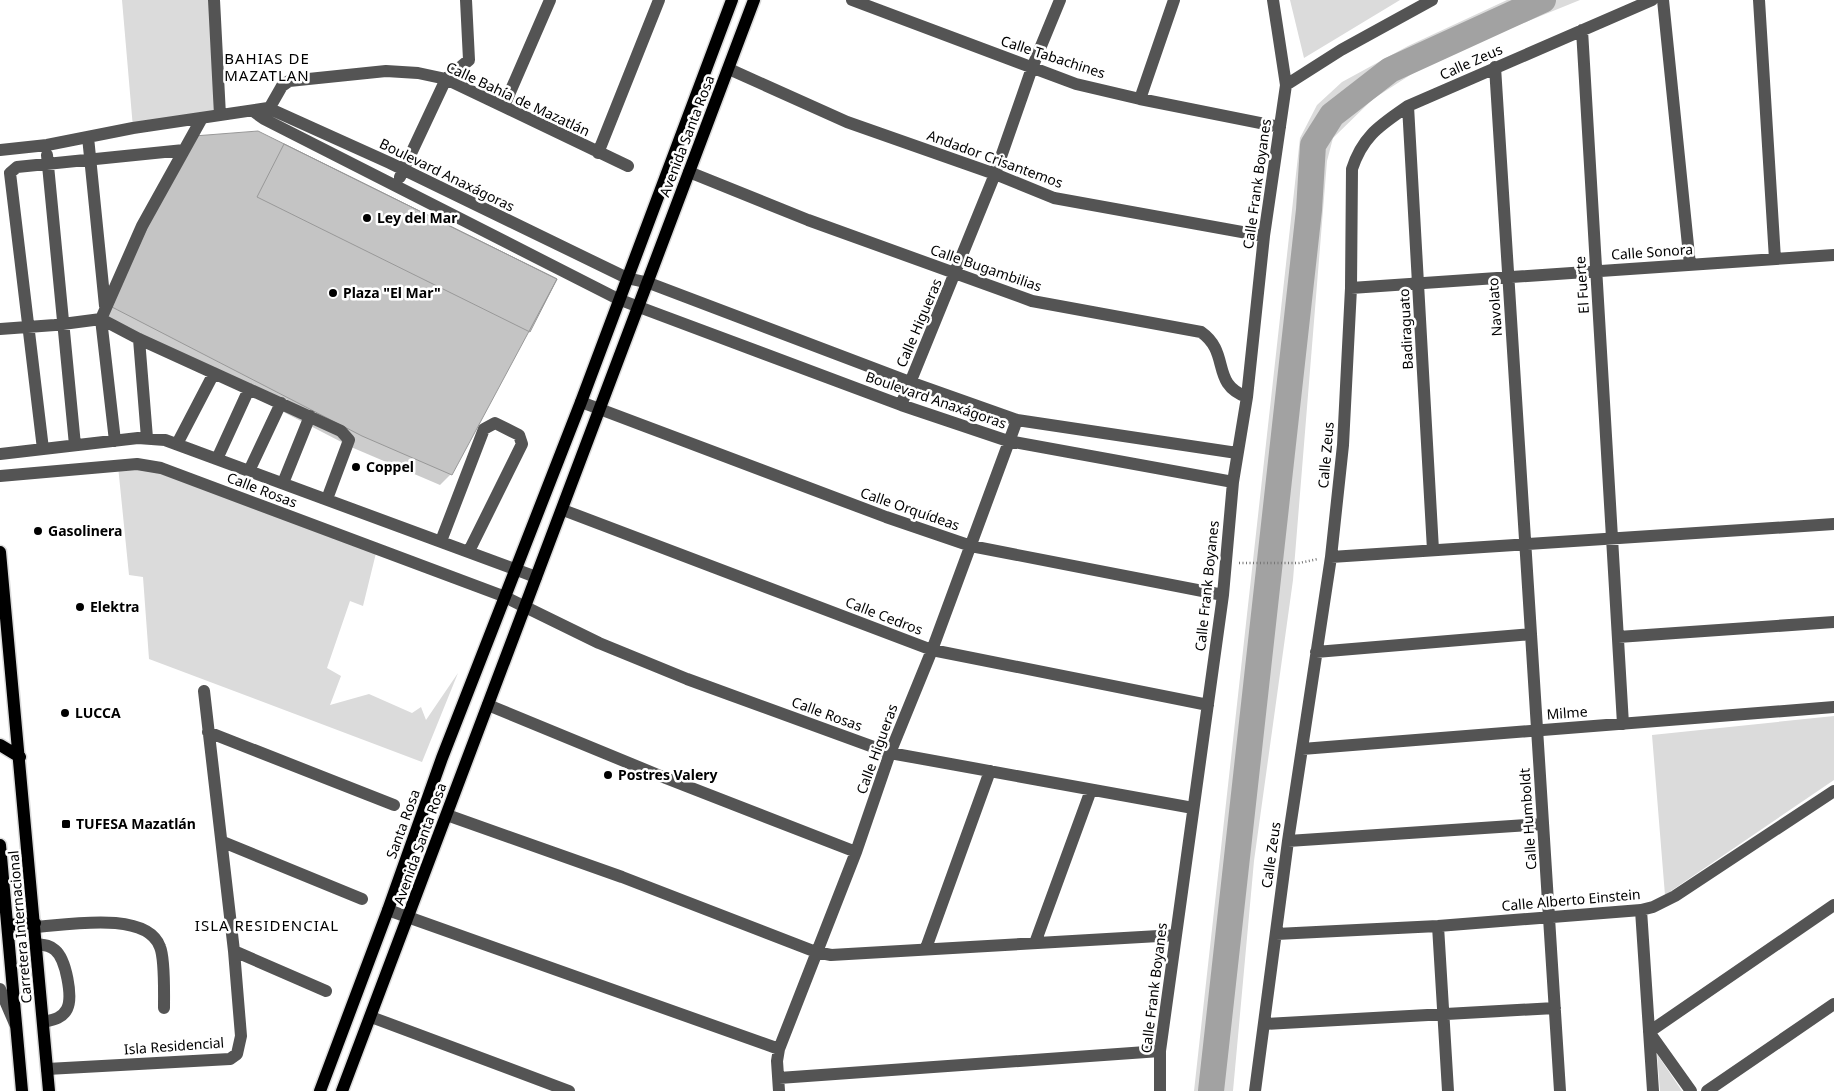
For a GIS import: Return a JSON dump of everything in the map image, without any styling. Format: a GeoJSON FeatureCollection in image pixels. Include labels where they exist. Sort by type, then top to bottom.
{"type":"FeatureCollection","features":[{"type":"Feature","properties":{"kind":"main road","name":"Avenida Santa Rosa"},"geometry":{"type":"LineString","coordinates":[[515,568],[581,402],[618,299],[732,0]]}},
{"type":"Feature","properties":{"kind":"main road","name":"Avenida Santa Rosa"},"geometry":{"type":"LineString","coordinates":[[342,1091],[649,283],[754,0]]}},
{"type":"Feature","properties":{"kind":"main road","name":"Carretera Internacional"},"geometry":{"type":"LineString","coordinates":[[0,552],[49,1091]]}},
{"type":"Feature","properties":{"kind":"main road","name":"Santa Rosa"},"geometry":{"type":"LineString","coordinates":[[320,1091],[515,568]]}},
{"type":"Feature","properties":{"kind":"main road"},"geometry":{"type":"LineString","coordinates":[[0,746],[20,757]]}},
{"type":"Feature","properties":{"kind":"main road","name":"Carretera Internacional"},"geometry":{"type":"LineString","coordinates":[[0,845],[4,925],[22,1091]]}},
{"type":"Feature","properties":{"kind":"main road"},"geometry":{"type":"LineString","coordinates":[[4,925],[35,925]]}},
{"type":"Feature","properties":{"kind":"street"},"geometry":{"type":"LineString","coordinates":[[214,0],[220,114]]}},
{"type":"Feature","properties":{"kind":"street"},"geometry":{"type":"LineString","coordinates":[[396,185],[446,79],[469,60],[466,0]]}},
{"type":"Feature","properties":{"kind":"street"},"geometry":{"type":"LineString","coordinates":[[504,106],[550,0]]}},
{"type":"Feature","properties":{"kind":"street"},"geometry":{"type":"LineString","coordinates":[[598,153],[659,0]]}},
{"type":"Feature","properties":{"kind":"street","name":"Calle Tabachines"},"geometry":{"type":"LineString","coordinates":[[852,0],[1076,84],[1280,127]]}},
{"type":"Feature","properties":{"kind":"street","name":"Calle Higueras"},"geometry":{"type":"LineString","coordinates":[[901,405],[956,274],[995,174],[1032,68],[1060,0]]}},
{"type":"Feature","properties":{"kind":"street"},"geometry":{"type":"LineString","coordinates":[[1140,99],[1174,0]]}},
{"type":"Feature","properties":{"kind":"street","name":"Calle Frank Boyanes"},"geometry":{"type":"LineString","coordinates":[[1160,1091],[1160,1051],[1208,704],[1222,595],[1233,482],[1247,397],[1264,236],[1286,85],[1273,0]]}},
{"type":"Feature","properties":{"kind":"street"},"geometry":{"type":"LineString","coordinates":[[1286,85],[1366,36],[1432,0]]}},
{"type":"Feature","properties":{"kind":"street","name":"Calle Zeus"},"geometry":{"type":"LineString","coordinates":[[1255,1091],[1288,840],[1331,557],[1342,445],[1351,288],[1352,169],[1358,152],[1366,138],[1408,106],[1494,67],[1652,0]]}},
{"type":"Feature","properties":{"kind":"street"},"geometry":{"type":"LineString","coordinates":[[1663,0],[1690,265]]}},
{"type":"Feature","properties":{"kind":"street"},"geometry":{"type":"LineString","coordinates":[[1759,0],[1775,259]]}},
{"type":"Feature","properties":{"kind":"street","name":"El Fuerte"},"geometry":{"type":"LineString","coordinates":[[1582,30],[1623,724]]}},
{"type":"Feature","properties":{"kind":"street","name":"Navolato"},"geometry":{"type":"LineString","coordinates":[[1494,67],[1525,544]]}},
{"type":"Feature","properties":{"kind":"street","name":"Andador Crisantemos"},"geometry":{"type":"LineString","coordinates":[[729,69],[847,122],[1073,202],[1264,236]]}},
{"type":"Feature","properties":{"kind":"street","name":"Calle Bahía de Mazatlán"},"geometry":{"type":"LineString","coordinates":[[266,113],[282,86],[289,81],[299,78],[386,71],[418,73],[446,79],[628,166]]}},
{"type":"Feature","properties":{"kind":"street","name":"Badiraguato"},"geometry":{"type":"LineString","coordinates":[[1408,106],[1433,550]]}},
{"type":"Feature","properties":{"kind":"street","name":"Boulevard Anaxágoras"},"geometry":{"type":"LineString","coordinates":[[0,150],[46,145],[220,114],[253,111],[266,113],[404,170],[626,278]]}},
{"type":"Feature","properties":{"kind":"street","name":"Boulevard Anaxágoras"},"geometry":{"type":"LineString","coordinates":[[266,113],[396,185],[618,299]]}},
{"type":"Feature","properties":{"kind":"street"},"geometry":{"type":"LineString","coordinates":[[115,441],[101,319],[105,306],[142,226],[202,118]]}},
{"type":"Feature","properties":{"kind":"street"},"geometry":{"type":"LineString","coordinates":[[88,137],[105,306]]}},
{"type":"Feature","properties":{"kind":"street"},"geometry":{"type":"LineString","coordinates":[[46,145],[75,446]]}},
{"type":"Feature","properties":{"kind":"street"},"geometry":{"type":"LineString","coordinates":[[42,449],[10,173],[17,166],[184,150]]}},
{"type":"Feature","properties":{"kind":"street","name":"Calle Bugambilias"},"geometry":{"type":"LineString","coordinates":[[689,172],[808,220],[1032,301],[1201,332],[1212,340],[1218,350],[1227,383],[1234,392],[1247,397]]}},
{"type":"Feature","properties":{"kind":"street","name":"Calle Sonora"},"geometry":{"type":"LineString","coordinates":[[1351,288],[1834,255]]}},
{"type":"Feature","properties":{"kind":"street"},"geometry":{"type":"LineString","coordinates":[[626,278],[649,283]]}},
{"type":"Feature","properties":{"kind":"street","name":"Boulevard Anaxágoras"},"geometry":{"type":"LineString","coordinates":[[649,283],[910,382],[1017,420],[1238,453]]}},
{"type":"Feature","properties":{"kind":"street"},"geometry":{"type":"LineString","coordinates":[[618,299],[639,307]]}},
{"type":"Feature","properties":{"kind":"street","name":"Boulevard Anaxágoras"},"geometry":{"type":"LineString","coordinates":[[639,307],[901,405],[1008,441],[1233,482]]}},
{"type":"Feature","properties":{"kind":"street"},"geometry":{"type":"LineString","coordinates":[[0,329],[101,319],[341,431],[349,440],[327,500]]}},
{"type":"Feature","properties":{"kind":"street"},"geometry":{"type":"LineString","coordinates":[[139,338],[147,438]]}},
{"type":"Feature","properties":{"kind":"street"},"geometry":{"type":"LineString","coordinates":[[177,444],[214,373]]}},
{"type":"Feature","properties":{"kind":"street"},"geometry":{"type":"LineString","coordinates":[[217,459],[249,389]]}},
{"type":"Feature","properties":{"kind":"street"},"geometry":{"type":"LineString","coordinates":[[581,402],[600,410]]}},
{"type":"Feature","properties":{"kind":"street"},"geometry":{"type":"LineString","coordinates":[[250,471],[281,403]]}},
{"type":"Feature","properties":{"kind":"street","name":"Calle Orquídeas"},"geometry":{"type":"LineString","coordinates":[[600,410],[886,517],[971,546],[1222,595]]}},
{"type":"Feature","properties":{"kind":"street"},"geometry":{"type":"LineString","coordinates":[[283,483],[310,416]]}},
{"type":"Feature","properties":{"kind":"street","name":"Calle Higueras"},"geometry":{"type":"LineString","coordinates":[[779,1091],[777,1061],[779,1049],[856,852],[890,753],[932,650],[1017,420]]}},
{"type":"Feature","properties":{"kind":"street"},"geometry":{"type":"LineString","coordinates":[[441,541],[484,429],[494,424],[520,435],[522,444],[469,551]]}},
{"type":"Feature","properties":{"kind":"street"},"geometry":{"type":"LineString","coordinates":[[0,454],[147,438],[165,440],[536,577]]}},
{"type":"Feature","properties":{"kind":"street","name":"Calle Rosas"},"geometry":{"type":"LineString","coordinates":[[0,476],[150,465],[503,596]]}},
{"type":"Feature","properties":{"kind":"street","name":"Calle Cedros"},"geometry":{"type":"LineString","coordinates":[[562,510],[932,650],[1208,704]]}},
{"type":"Feature","properties":{"kind":"street"},"geometry":{"type":"LineString","coordinates":[[1331,557],[1834,524]]}},
{"type":"Feature","properties":{"kind":"street","name":"Calle Humboldt"},"geometry":{"type":"LineString","coordinates":[[1525,544],[1560,1091]]}},
{"type":"Feature","properties":{"kind":"street"},"geometry":{"type":"LineString","coordinates":[[503,596],[525,608]]}},
{"type":"Feature","properties":{"kind":"street","name":"Calle Rosas"},"geometry":{"type":"LineString","coordinates":[[525,608],[599,643],[687,679],[890,753],[1193,808]]}},
{"type":"Feature","properties":{"kind":"street"},"geometry":{"type":"LineString","coordinates":[[1618,637],[1834,622]]}},
{"type":"Feature","properties":{"kind":"street"},"geometry":{"type":"LineString","coordinates":[[1316,652],[1531,634]]}},
{"type":"Feature","properties":{"kind":"street","name":"Isla Residencial"},"geometry":{"type":"LineString","coordinates":[[47,1069],[230,1059],[237,1054],[241,1036],[234,951],[223,842],[204,691]]}},
{"type":"Feature","properties":{"kind":"street"},"geometry":{"type":"LineString","coordinates":[[488,705],[658,775],[856,852]]}},
{"type":"Feature","properties":{"kind":"street","name":"Milme"},"geometry":{"type":"LineString","coordinates":[[1302,749],[1834,708]]}},
{"type":"Feature","properties":{"kind":"street"},"geometry":{"type":"LineString","coordinates":[[208,732],[394,805]]}},
{"type":"Feature","properties":{"kind":"street"},"geometry":{"type":"LineString","coordinates":[[926,948],[990,771]]}},
{"type":"Feature","properties":{"kind":"street"},"geometry":{"type":"LineString","coordinates":[[1035,943],[1091,790]]}},
{"type":"Feature","properties":{"kind":"street","name":"Calle Alberto Einstein"},"geometry":{"type":"LineString","coordinates":[[1276,934],[1438,926],[1641,910],[1653,907],[1675,896],[1834,791]]}},
{"type":"Feature","properties":{"kind":"street"},"geometry":{"type":"LineString","coordinates":[[447,815],[622,877],[816,952],[832,955],[926,948],[1176,935]]}},
{"type":"Feature","properties":{"kind":"street"},"geometry":{"type":"LineString","coordinates":[[1288,840],[1543,824]]}},
{"type":"Feature","properties":{"kind":"street"},"geometry":{"type":"LineString","coordinates":[[223,842],[362,899]]}},
{"type":"Feature","properties":{"kind":"street"},"geometry":{"type":"LineString","coordinates":[[1649,1032],[1834,905]]}},
{"type":"Feature","properties":{"kind":"street"},"geometry":{"type":"LineString","coordinates":[[388,910],[779,1049]]}},
{"type":"Feature","properties":{"kind":"street"},"geometry":{"type":"LineString","coordinates":[[1641,910],[1653,1091]]}},
{"type":"Feature","properties":{"kind":"street"},"geometry":{"type":"LineString","coordinates":[[35,925],[117,923],[141,927],[153,935],[161,947],[164,1008]]}},
{"type":"Feature","properties":{"kind":"street"},"geometry":{"type":"LineString","coordinates":[[1438,926],[1448,1091]]}},
{"type":"Feature","properties":{"kind":"street"},"geometry":{"type":"LineString","coordinates":[[36,944],[49,946],[57,951],[64,962],[70,998],[66,1010],[59,1018],[43,1022]]}},
{"type":"Feature","properties":{"kind":"street"},"geometry":{"type":"LineString","coordinates":[[234,951],[326,990]]}},
{"type":"Feature","properties":{"kind":"street"},"geometry":{"type":"LineString","coordinates":[[0,989],[16,1027]]}},
{"type":"Feature","properties":{"kind":"street"},"geometry":{"type":"LineString","coordinates":[[1707,1091],[1834,1004]]}},
{"type":"Feature","properties":{"kind":"street"},"geometry":{"type":"LineString","coordinates":[[1265,1024],[1443,1012],[1555,1008]]}},
{"type":"Feature","properties":{"kind":"street"},"geometry":{"type":"LineString","coordinates":[[370,1017],[569,1091]]}},
{"type":"Feature","properties":{"kind":"street"},"geometry":{"type":"LineString","coordinates":[[1649,1032],[1691,1091]]}},
{"type":"Feature","properties":{"kind":"street"},"geometry":{"type":"LineString","coordinates":[[779,1078],[1160,1051]]}},
{"type":"Feature","properties":{"kind":"path"},"geometry":{"type":"LineString","coordinates":[[1246,563],[1299,563],[1331,557]]}},
{"type":"Feature","properties":{"kind":"shaded area"},"geometry":{"type":"Polygon","coordinates":[[[122,0],[214,0],[220,115],[133,128],[122,0]]]}},
{"type":"Feature","properties":{"kind":"shaded area"},"geometry":{"type":"Polygon","coordinates":[[[1290,0],[1400,0],[1304,58],[1290,0]]]}},
{"type":"Feature","properties":{"kind":"shaded area"},"geometry":{"type":"Polygon","coordinates":[[[1507,0],[1580,0],[1435,59],[1373,99],[1333,138],[1327,161],[1293,580],[1254,861],[1233,1091],[1194,1091],[1300,138],[1317,105],[1342,82],[1408,46],[1507,0]]]}},
{"type":"Feature","properties":{"kind":"shaded area"},"geometry":{"type":"Polygon","coordinates":[[[137,464],[377,549],[363,606],[350,601],[327,668],[341,676],[330,705],[369,694],[412,713],[421,707],[426,720],[458,673],[422,762],[149,659],[143,577],[129,575],[118,466],[137,464]]]}},
{"type":"Feature","properties":{"kind":"shaded area"},"geometry":{"type":"Polygon","coordinates":[[[1834,716],[1834,780],[1665,895],[1652,735],[1834,716]]]}},
{"type":"Feature","properties":{"kind":"shaded area"},"geometry":{"type":"Polygon","coordinates":[[[1657,1054],[1682,1091],[1660,1091],[1657,1054]]]}},
{"type":"Feature","properties":{"kind":"building","name":"Plaza \"El Mar\""},"geometry":{"type":"Polygon","coordinates":[[[258,131],[557,279],[452,475],[362,436],[110,306],[184,150],[194,136],[258,131]]]}},
{"type":"Feature","properties":{"kind":"building","name":"Ley del Mar"},"geometry":{"type":"Polygon","coordinates":[[[284,144],[557,279],[530,332],[257,197],[284,144]]]}},
{"type":"Feature","properties":{"kind":"waterway"},"geometry":{"type":"LineString","coordinates":[[1211,1091],[1309,210],[1313,145],[1332,115],[1390,70],[1543,0]]}},
{"type":"Feature","properties":{"kind":"place","name":"Ley del Mar"},"geometry":{"type":"Point","coordinates":[367,218]}},
{"type":"Feature","properties":{"kind":"place","name":"Plaza \"El Mar\""},"geometry":{"type":"Point","coordinates":[333,293]}},
{"type":"Feature","properties":{"kind":"place","name":"Coppel"},"geometry":{"type":"Point","coordinates":[356,467]}},
{"type":"Feature","properties":{"kind":"place","name":"Gasolinera"},"geometry":{"type":"Point","coordinates":[38,531]}},
{"type":"Feature","properties":{"kind":"place","name":"Elektra"},"geometry":{"type":"Point","coordinates":[80,607]}},
{"type":"Feature","properties":{"kind":"place","name":"LUCCA"},"geometry":{"type":"Point","coordinates":[65,713]}},
{"type":"Feature","properties":{"kind":"place","name":"Postres Valery"},"geometry":{"type":"Point","coordinates":[608,775]}},
{"type":"Feature","properties":{"kind":"place","name":"TUFESA Mazatlán"},"geometry":{"type":"Point","coordinates":[66,824]}},
{"type":"Feature","properties":{"kind":"district","name":"BAHIAS DE MAZATLAN"},"geometry":{"type":"Point","coordinates":[267,68]}},
{"type":"Feature","properties":{"kind":"district","name":"ISLA RESIDENCIAL"},"geometry":{"type":"Point","coordinates":[267,926]}}]}
